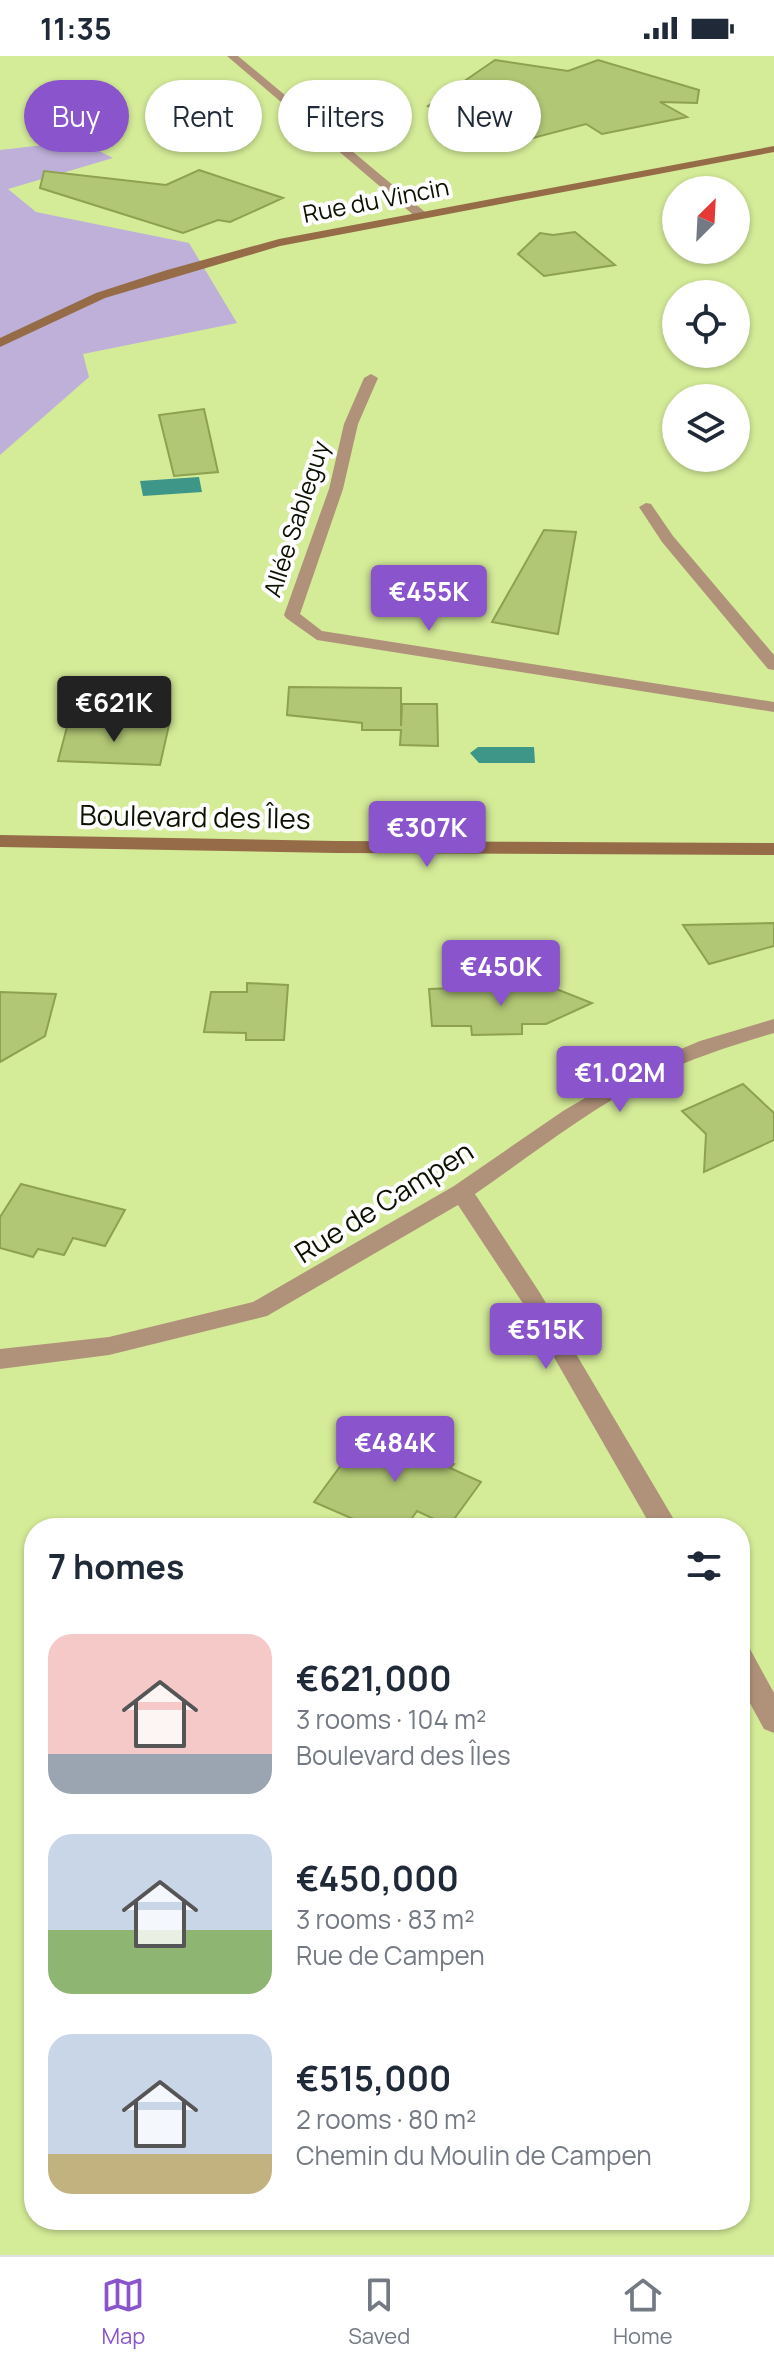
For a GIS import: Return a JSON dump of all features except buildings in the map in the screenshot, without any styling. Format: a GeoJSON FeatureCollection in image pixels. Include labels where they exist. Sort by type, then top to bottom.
{"type":"FeatureCollection","features":[{"type":"Feature","properties":{"kind":"main road","name":"Rue du Vincin"},"geometry":{"type":"LineString","coordinates":[[0,343],[83,303],[206,262],[279,243],[774,149]]}},
{"type":"Feature","properties":{"kind":"main road","name":"Boulevard des Îles"},"geometry":{"type":"LineString","coordinates":[[0,841],[336,847],[774,849]]}},
{"type":"Feature","properties":{"kind":"street"},"geometry":{"type":"LineString","coordinates":[[232,56],[421,215]]}},
{"type":"Feature","properties":{"kind":"street","name":"Allée Sableguy"},"geometry":{"type":"LineString","coordinates":[[371,378],[351,424],[336,489],[292,615],[317,635],[774,707]]}},
{"type":"Feature","properties":{"kind":"street"},"geometry":{"type":"LineString","coordinates":[[646,507],[667,539],[774,665]]}},
{"type":"Feature","properties":{"kind":"street","name":"Rue de Campen"},"geometry":{"type":"LineString","coordinates":[[0,1359],[109,1346],[259,1310],[462,1192],[571,1116],[645,1072],[707,1046],[774,1026]]}},
{"type":"Feature","properties":{"kind":"street"},"geometry":{"type":"LineString","coordinates":[[462,1192],[532,1299],[660,1518]]}},
{"type":"Feature","properties":{"kind":"street"},"geometry":{"type":"LineString","coordinates":[[750,1676],[774,1720]]}},
{"type":"Feature","properties":{"kind":"shaded area"},"geometry":{"type":"Polygon","coordinates":[[[24,147],[24,152],[101,152],[113,158],[8,189],[36,212],[189,243],[237,323],[83,354],[89,377],[0,455],[0,150],[24,147]]]}},
{"type":"Feature","properties":{"kind":"water"},"geometry":{"type":"Polygon","coordinates":[[[199,477],[202,492],[143,496],[140,481],[199,477]]]}},
{"type":"Feature","properties":{"kind":"water"},"geometry":{"type":"Polygon","coordinates":[[[478,747],[534,747],[535,763],[479,763],[470,753],[478,747]]]}}]}
